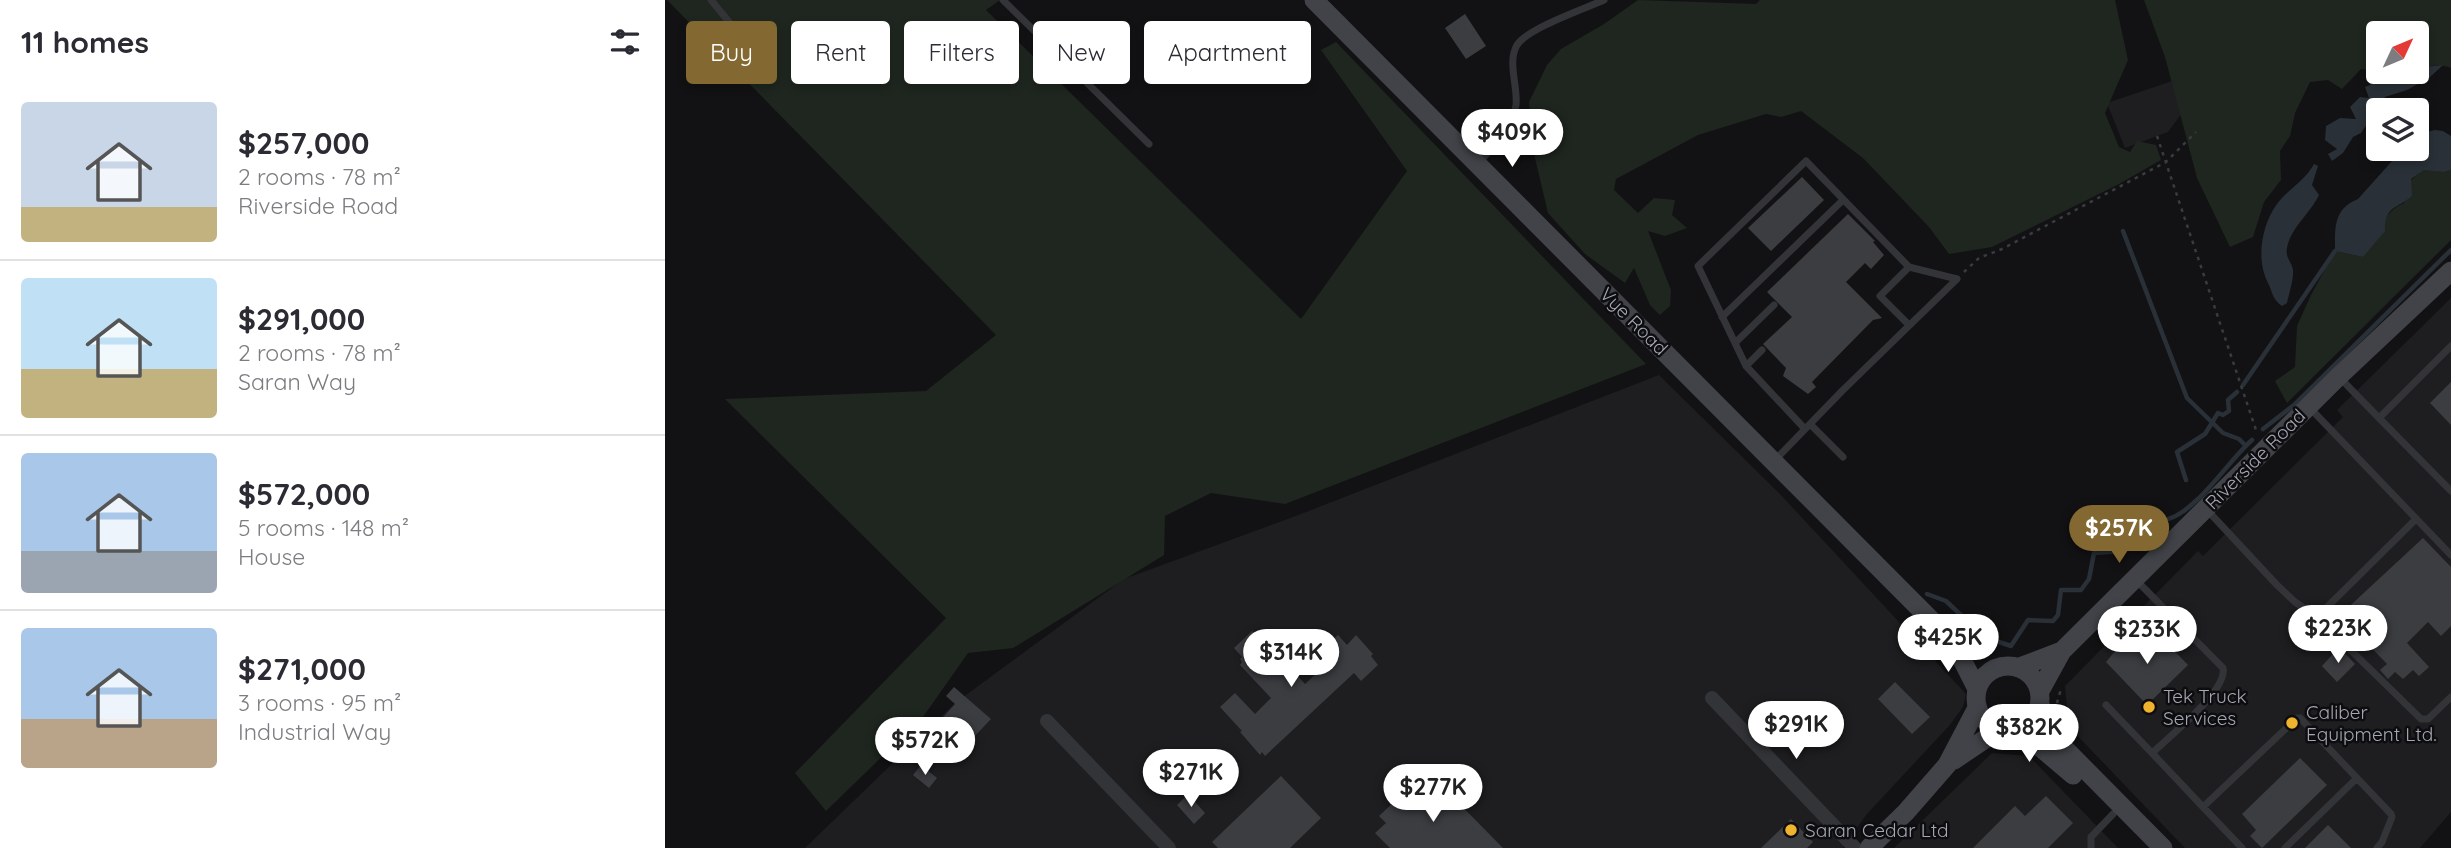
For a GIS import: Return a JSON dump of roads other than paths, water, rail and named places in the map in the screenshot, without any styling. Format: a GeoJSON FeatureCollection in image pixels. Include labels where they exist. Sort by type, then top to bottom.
{"type":"FeatureCollection","features":[{"type":"Feature","properties":{"kind":"main road","name":"Vye Road"},"geometry":{"type":"LineString","coordinates":[[1314,0],[1953,642],[1993,664],[2012,666]]}},
{"type":"Feature","properties":{"kind":"main road","name":"Riverside Road"},"geometry":{"type":"LineString","coordinates":[[2012,666],[2061,651],[2308,407],[2451,271]]}},
{"type":"Feature","properties":{"kind":"main road","name":"Vye Road"},"geometry":{"type":"LineString","coordinates":[[1953,642],[1977,698]]}},
{"type":"Feature","properties":{"kind":"main road","name":"Riverside Road"},"geometry":{"type":"LineString","coordinates":[[2045,703],[2061,651]]}},
{"type":"Feature","properties":{"kind":"main road"},"geometry":{"type":"LineString","coordinates":[[1869,848],[1906,812],[1947,765],[1977,698],[1982,678],[1990,671],[2012,666],[2036,681],[2052,731],[2063,747],[2163,848]]}},
{"type":"Feature","properties":{"kind":"main road"},"geometry":{"type":"LineString","coordinates":[[1977,698],[1982,718],[1990,725],[2006,729],[2055,759],[2147,848]]}},
{"type":"Feature","properties":{"kind":"main road"},"geometry":{"type":"LineString","coordinates":[[1947,765],[2006,729],[2030,721],[2045,703]]}},
{"type":"Feature","properties":{"kind":"street"},"geometry":{"type":"LineString","coordinates":[[1712,698],[1855,848]]}},
{"type":"Feature","properties":{"kind":"street"},"geometry":{"type":"LineString","coordinates":[[1047,721],[1169,848]]}},
{"type":"Feature","properties":{"kind":"lane"},"geometry":{"type":"LineString","coordinates":[[711,0],[728,21]]}},
{"type":"Feature","properties":{"kind":"lane"},"geometry":{"type":"LineString","coordinates":[[1003,0],[1149,144]]}},
{"type":"Feature","properties":{"kind":"lane"},"geometry":{"type":"LineString","coordinates":[[1478,164],[1509,128],[1516,103],[1516,47],[1523,38],[1549,24],[1604,0]]}},
{"type":"Feature","properties":{"kind":"lane"},"geometry":{"type":"LineString","coordinates":[[1775,461],[1808,427],[1909,325],[1957,279],[1909,267],[1806,161],[1698,266],[1746,366],[1808,427],[1843,457]]}},
{"type":"Feature","properties":{"kind":"lane"},"geometry":{"type":"LineString","coordinates":[[1722,317],[1843,200]]}},
{"type":"Feature","properties":{"kind":"lane"},"geometry":{"type":"LineString","coordinates":[[1909,267],[1880,296],[1909,325]]}},
{"type":"Feature","properties":{"kind":"lane"},"geometry":{"type":"LineString","coordinates":[[1735,343],[1774,305]]}},
{"type":"Feature","properties":{"kind":"lane"},"geometry":{"type":"LineString","coordinates":[[2379,418],[2451,346]]}},
{"type":"Feature","properties":{"kind":"lane"},"geometry":{"type":"LineString","coordinates":[[1746,366],[1762,350]]}},
{"type":"Feature","properties":{"kind":"lane"},"geometry":{"type":"LineString","coordinates":[[2339,377],[2451,491]]}},
{"type":"Feature","properties":{"kind":"lane"},"geometry":{"type":"LineString","coordinates":[[2308,407],[2451,555]]}},
{"type":"Feature","properties":{"kind":"lane"},"geometry":{"type":"LineString","coordinates":[[2205,508],[2277,585],[2317,617],[2421,719],[2428,719],[2451,697]]}},
{"type":"Feature","properties":{"kind":"lane"},"geometry":{"type":"LineString","coordinates":[[2317,617],[2416,519]]}},
{"type":"Feature","properties":{"kind":"lane"},"geometry":{"type":"LineString","coordinates":[[2135,578],[2224,671],[2214,694],[2152,753]]}},
{"type":"Feature","properties":{"kind":"lane"},"geometry":{"type":"LineString","coordinates":[[2106,705],[2242,848]]}},
{"type":"Feature","properties":{"kind":"lane"},"geometry":{"type":"LineString","coordinates":[[2203,807],[2297,718],[2392,817],[2377,848]]}},
{"type":"Feature","properties":{"kind":"lane"},"geometry":{"type":"LineString","coordinates":[[2285,848],[2357,778]]}},
{"type":"Feature","properties":{"kind":"lane"},"geometry":{"type":"LineString","coordinates":[[2091,848],[2091,837],[2113,814]]}},
{"type":"Feature","properties":{"kind":"waterway"},"geometry":{"type":"LineString","coordinates":[[2123,231],[2187,398],[2223,433],[2239,439],[2245,445]]}},
{"type":"Feature","properties":{"kind":"waterway"},"geometry":{"type":"LineString","coordinates":[[2263,429],[2294,405],[2451,250]]}},
{"type":"Feature","properties":{"kind":"waterway"},"geometry":{"type":"LineString","coordinates":[[2243,385],[2335,251]]}},
{"type":"Feature","properties":{"kind":"waterway"},"geometry":{"type":"LineString","coordinates":[[2186,480],[2177,452],[2205,434],[2218,413],[2223,415],[2229,411],[2228,400],[2237,392]]}},
{"type":"Feature","properties":{"kind":"waterway"},"geometry":{"type":"LineString","coordinates":[[1927,594],[1946,601],[1984,637],[2011,646],[2028,620],[2053,621],[2058,615],[2061,590],[2081,590],[2089,579],[2094,553],[2123,551],[2129,543],[2130,522],[2164,520],[2179,514],[2201,496],[2252,440]]}},
{"type":"Feature","properties":{"kind":"place","name":"Tek Truck Services"},"geometry":{"type":"Point","coordinates":[2149,707]}},
{"type":"Feature","properties":{"kind":"place","name":"Caliber Equipment Ltd."},"geometry":{"type":"Point","coordinates":[2292,723]}},
{"type":"Feature","properties":{"kind":"place","name":"Saran Cedar Ltd"},"geometry":{"type":"Point","coordinates":[1791,830]}}]}
